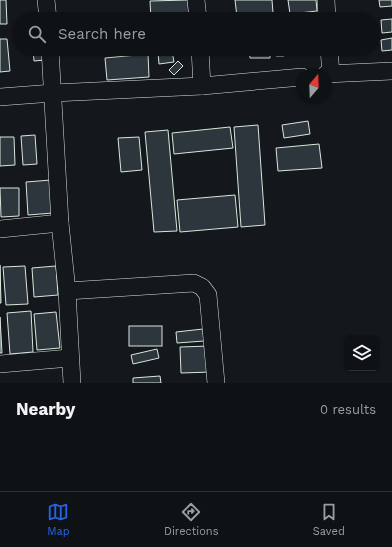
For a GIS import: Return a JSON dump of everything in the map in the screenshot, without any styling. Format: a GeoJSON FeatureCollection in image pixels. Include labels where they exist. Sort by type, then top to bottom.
{"type":"FeatureCollection","features":[{"type":"Feature","properties":{"kind":"street"},"geometry":{"type":"LineString","coordinates":[[46,0],[47,12]]}},
{"type":"Feature","properties":{"kind":"street"},"geometry":{"type":"LineString","coordinates":[[196,0],[197,12]]}},
{"type":"Feature","properties":{"kind":"street"},"geometry":{"type":"LineString","coordinates":[[326,0],[327,12]]}},
{"type":"Feature","properties":{"kind":"street"},"geometry":{"type":"LineString","coordinates":[[50,56],[60,223],[67,290],[72,383]]}},
{"type":"Feature","properties":{"kind":"street"},"geometry":{"type":"LineString","coordinates":[[200,56],[202,86]]}},
{"type":"Feature","properties":{"kind":"street"},"geometry":{"type":"LineString","coordinates":[[329,68],[330,56]]}},
{"type":"Feature","properties":{"kind":"street"},"geometry":{"type":"LineString","coordinates":[[332,74],[392,71]]}},
{"type":"Feature","properties":{"kind":"street"},"geometry":{"type":"LineString","coordinates":[[0,98],[53,93],[202,86],[296,77]]}},
{"type":"Feature","properties":{"kind":"street"},"geometry":{"type":"LineString","coordinates":[[0,228],[60,223]]}},
{"type":"Feature","properties":{"kind":"street"},"geometry":{"type":"LineString","coordinates":[[67,290],[194,283],[202,287],[208,295],[216,383]]}},
{"type":"Feature","properties":{"kind":"street"},"geometry":{"type":"LineString","coordinates":[[0,364],[70,358]]}},
{"type":"Feature","properties":{"kind":"building"},"geometry":{"type":"Polygon","coordinates":[[[0,0],[6,0],[7,24],[0,24],[0,0]]]}},
{"type":"Feature","properties":{"kind":"building"},"geometry":{"type":"Polygon","coordinates":[[[188,0],[189,12],[151,12],[150,1],[188,0]]]}},
{"type":"Feature","properties":{"kind":"building"},"geometry":{"type":"Polygon","coordinates":[[[235,0],[272,0],[273,12],[236,12],[235,0]]]}},
{"type":"Feature","properties":{"kind":"building"},"geometry":{"type":"Polygon","coordinates":[[[288,0],[316,0],[317,11],[290,12],[288,0]]]}},
{"type":"Feature","properties":{"kind":"building"},"geometry":{"type":"Polygon","coordinates":[[[379,0],[392,0],[392,6],[380,7],[379,0]]]}},
{"type":"Feature","properties":{"kind":"building"},"geometry":{"type":"Polygon","coordinates":[[[392,19],[392,32],[382,33],[381,20],[392,19]]]}},
{"type":"Feature","properties":{"kind":"building"},"geometry":{"type":"Polygon","coordinates":[[[392,38],[392,50],[382,51],[381,40],[392,38]]]}},
{"type":"Feature","properties":{"kind":"building"},"geometry":{"type":"Polygon","coordinates":[[[0,39],[7,39],[10,71],[0,72],[0,39]]]}},
{"type":"Feature","properties":{"kind":"building"},"geometry":{"type":"Polygon","coordinates":[[[34,56],[45,56],[45,60],[34,61],[34,56]]]}},
{"type":"Feature","properties":{"kind":"building"},"geometry":{"type":"Polygon","coordinates":[[[148,56],[149,77],[107,80],[105,58],[148,56]]]}},
{"type":"Feature","properties":{"kind":"building"},"geometry":{"type":"Polygon","coordinates":[[[158,56],[173,56],[174,62],[159,64],[158,56]]]}},
{"type":"Feature","properties":{"kind":"building"},"geometry":{"type":"Polygon","coordinates":[[[250,56],[270,56],[270,58],[250,58],[250,56]]]}},
{"type":"Feature","properties":{"kind":"building"},"geometry":{"type":"Polygon","coordinates":[[[178,61],[183,66],[174,75],[169,70],[178,61]]]}},
{"type":"Feature","properties":{"kind":"building"},"geometry":{"type":"Polygon","coordinates":[[[308,121],[310,134],[284,138],[282,125],[308,121]]]}},
{"type":"Feature","properties":{"kind":"building"},"geometry":{"type":"Polygon","coordinates":[[[258,125],[265,225],[241,227],[234,127],[258,125]]]}},
{"type":"Feature","properties":{"kind":"building"},"geometry":{"type":"Polygon","coordinates":[[[230,127],[233,148],[174,154],[172,133],[230,127]]]}},
{"type":"Feature","properties":{"kind":"building"},"geometry":{"type":"Polygon","coordinates":[[[168,130],[177,231],[154,232],[145,132],[168,130]]]}},
{"type":"Feature","properties":{"kind":"building"},"geometry":{"type":"Polygon","coordinates":[[[35,135],[37,164],[23,165],[21,136],[35,135]]]}},
{"type":"Feature","properties":{"kind":"building"},"geometry":{"type":"Polygon","coordinates":[[[0,137],[14,137],[15,165],[0,166],[0,137]]]}},
{"type":"Feature","properties":{"kind":"building"},"geometry":{"type":"Polygon","coordinates":[[[139,137],[142,170],[121,172],[118,138],[139,137]]]}},
{"type":"Feature","properties":{"kind":"building"},"geometry":{"type":"Polygon","coordinates":[[[319,144],[322,168],[278,171],[276,148],[319,144]]]}},
{"type":"Feature","properties":{"kind":"building"},"geometry":{"type":"Polygon","coordinates":[[[51,180],[53,213],[28,215],[26,182],[51,180]]]}},
{"type":"Feature","properties":{"kind":"building"},"geometry":{"type":"Polygon","coordinates":[[[0,188],[19,188],[19,216],[1,217],[0,188]]]}},
{"type":"Feature","properties":{"kind":"building"},"geometry":{"type":"Polygon","coordinates":[[[235,195],[238,227],[180,232],[177,200],[235,195]]]}},
{"type":"Feature","properties":{"kind":"building"},"geometry":{"type":"Polygon","coordinates":[[[0,265],[1,303],[0,303],[0,265]]]}},
{"type":"Feature","properties":{"kind":"building"},"geometry":{"type":"Polygon","coordinates":[[[25,266],[28,304],[6,305],[3,267],[25,266]]]}},
{"type":"Feature","properties":{"kind":"building"},"geometry":{"type":"Polygon","coordinates":[[[56,266],[58,295],[34,297],[32,268],[56,266]]]}},
{"type":"Feature","properties":{"kind":"building"},"geometry":{"type":"Polygon","coordinates":[[[31,311],[33,352],[10,354],[7,313],[31,311]]]}},
{"type":"Feature","properties":{"kind":"building"},"geometry":{"type":"Polygon","coordinates":[[[56,312],[60,348],[37,350],[34,314],[56,312]]]}},
{"type":"Feature","properties":{"kind":"building"},"geometry":{"type":"Polygon","coordinates":[[[0,317],[2,353],[0,353],[0,317]]]}},
{"type":"Feature","properties":{"kind":"building"},"geometry":{"type":"Polygon","coordinates":[[[129,326],[162,326],[162,346],[129,346],[129,326]]]}},
{"type":"Feature","properties":{"kind":"building"},"geometry":{"type":"Polygon","coordinates":[[[203,329],[204,341],[177,343],[176,332],[203,329]]]}},
{"type":"Feature","properties":{"kind":"building"},"geometry":{"type":"Polygon","coordinates":[[[209,346],[211,372],[181,373],[180,347],[209,346]]]}},
{"type":"Feature","properties":{"kind":"building"},"geometry":{"type":"Polygon","coordinates":[[[157,349],[159,358],[133,364],[131,355],[157,349]]]}},
{"type":"Feature","properties":{"kind":"building"},"geometry":{"type":"Polygon","coordinates":[[[160,376],[161,383],[133,383],[133,378],[160,376]]]}}]}
